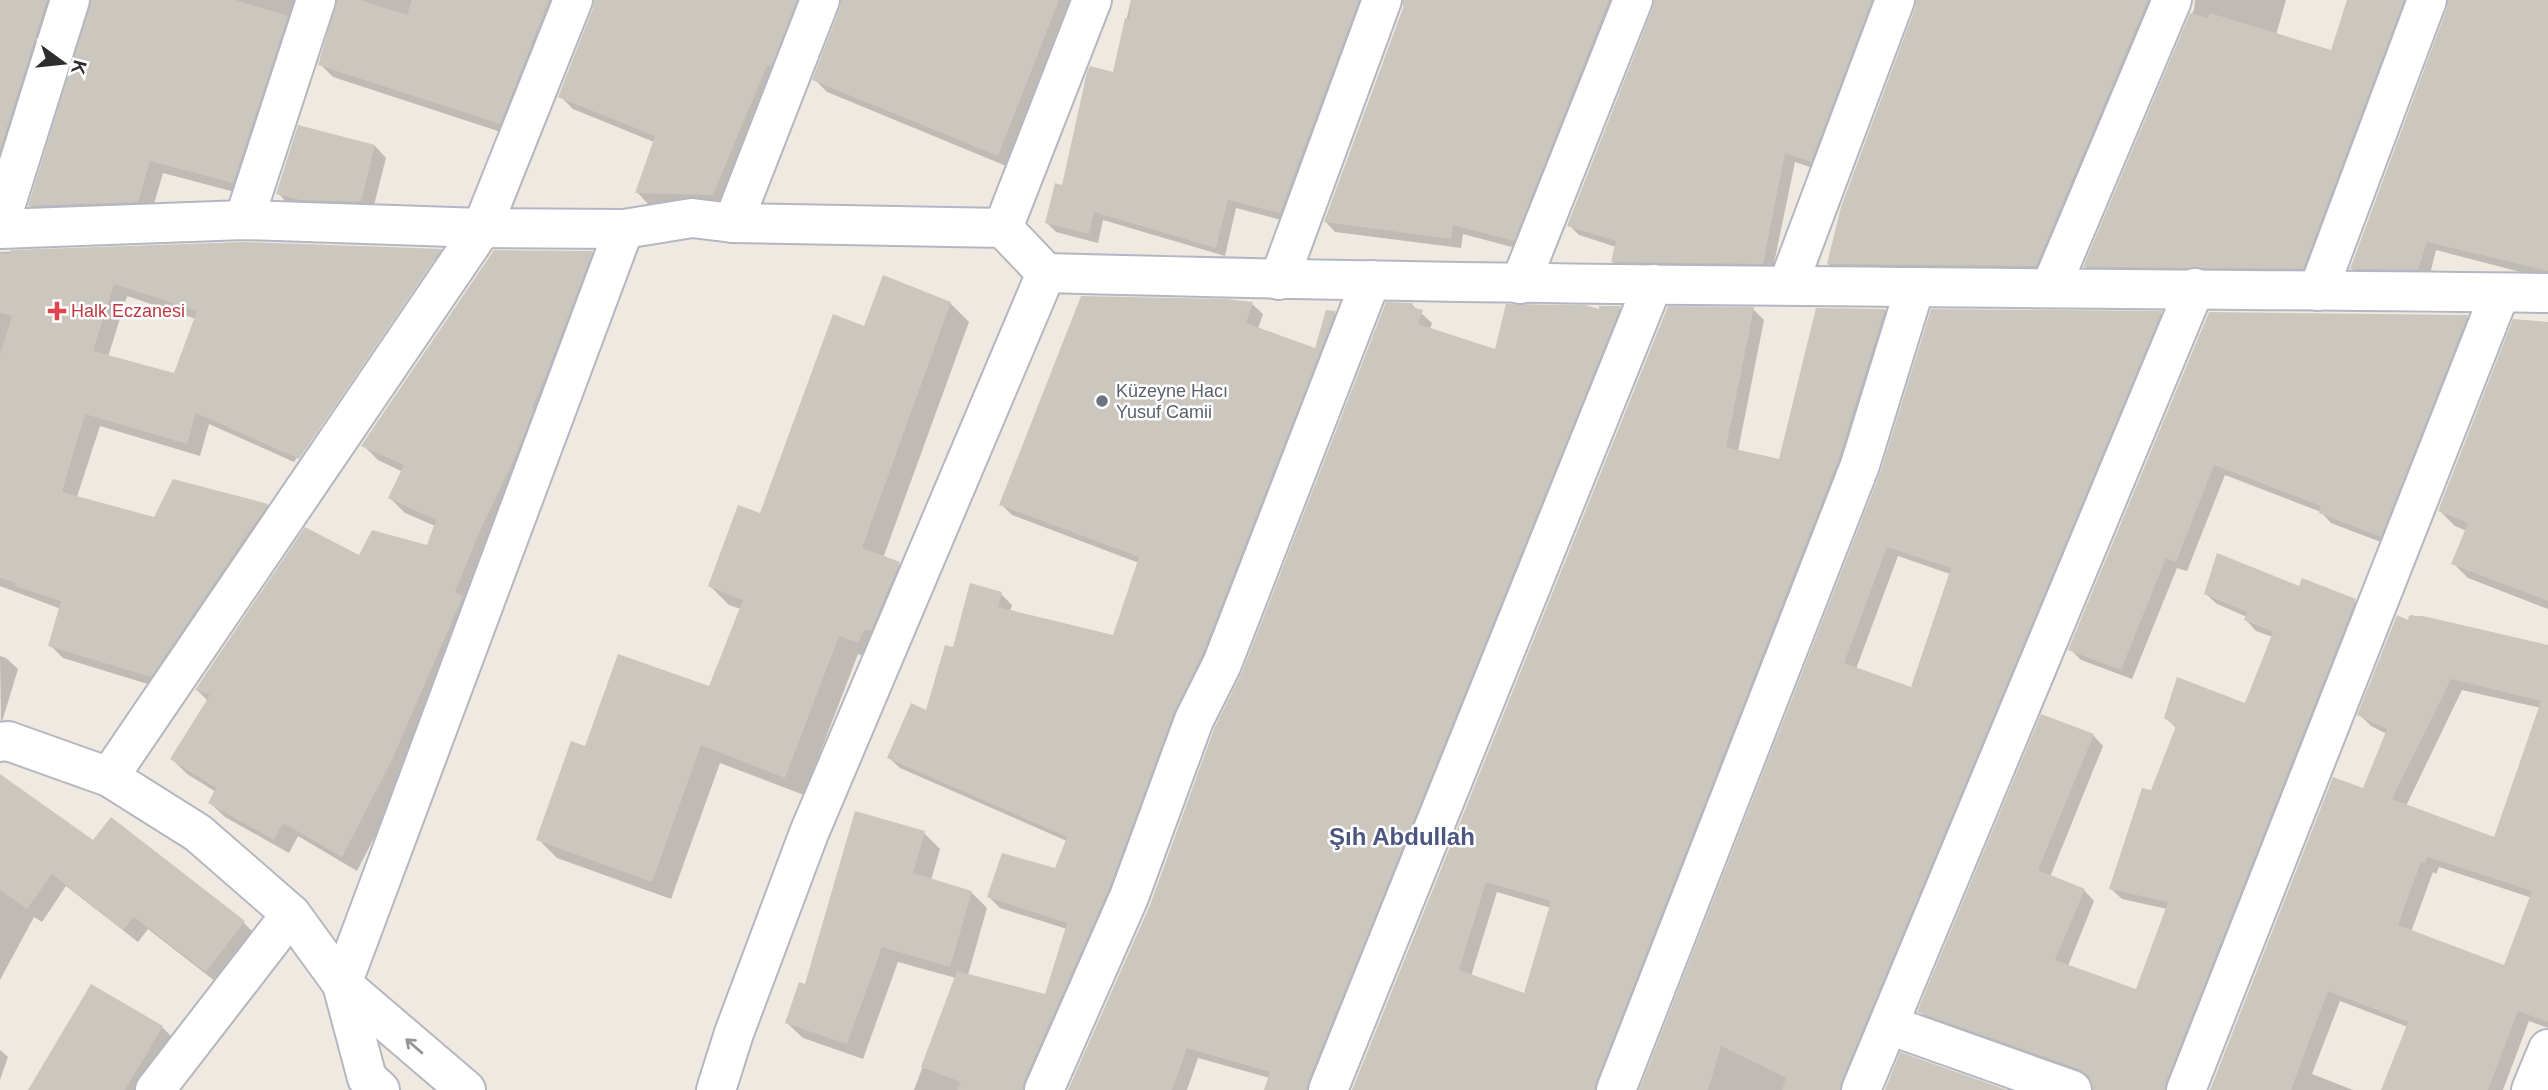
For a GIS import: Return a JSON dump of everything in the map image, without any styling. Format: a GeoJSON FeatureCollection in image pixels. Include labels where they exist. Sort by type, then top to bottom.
{"type":"FeatureCollection","features":[{"type":"Feature","properties":{"kind":"street"},"geometry":{"type":"LineString","coordinates":[[0,223],[70,0]]}},
{"type":"Feature","properties":{"kind":"street"},"geometry":{"type":"LineString","coordinates":[[244,220],[316,0]]}},
{"type":"Feature","properties":{"kind":"street"},"geometry":{"type":"LineString","coordinates":[[109,777],[482,228],[573,0]]}},
{"type":"Feature","properties":{"kind":"street"},"geometry":{"type":"LineString","coordinates":[[733,223],[821,0]]}},
{"type":"Feature","properties":{"kind":"street"},"geometry":{"type":"LineString","coordinates":[[1003,228],[1092,0]]}},
{"type":"Feature","properties":{"kind":"street"},"geometry":{"type":"LineString","coordinates":[[1279,280],[1382,0]]}},
{"type":"Feature","properties":{"kind":"street"},"geometry":{"type":"LineString","coordinates":[[1520,284],[1633,0]]}},
{"type":"Feature","properties":{"kind":"street"},"geometry":{"type":"LineString","coordinates":[[1788,285],[1895,0]]}},
{"type":"Feature","properties":{"kind":"street"},"geometry":{"type":"LineString","coordinates":[[2051,287],[2172,0]]}},
{"type":"Feature","properties":{"kind":"street"},"geometry":{"type":"LineString","coordinates":[[2318,291],[2427,0]]}},
{"type":"Feature","properties":{"kind":"street"},"geometry":{"type":"LineString","coordinates":[[0,229],[244,220],[482,228],[624,229],[692,218],[733,223],[1003,228],[1046,273],[1520,284],[2548,293]]}},
{"type":"Feature","properties":{"kind":"street"},"geometry":{"type":"LineString","coordinates":[[380,1090],[367,1077],[342,984],[624,229]]}},
{"type":"Feature","properties":{"kind":"street"},"geometry":{"type":"LineString","coordinates":[[716,1090],[734,1033],[809,833],[1046,273]]}},
{"type":"Feature","properties":{"kind":"street"},"geometry":{"type":"LineString","coordinates":[[1044,1090],[1129,897],[1194,720],[1223,664],[1371,280]]}},
{"type":"Feature","properties":{"kind":"street"},"geometry":{"type":"LineString","coordinates":[[1328,1090],[1653,284]]}},
{"type":"Feature","properties":{"kind":"street"},"geometry":{"type":"LineString","coordinates":[[1616,1090],[1860,465],[1915,288]]}},
{"type":"Feature","properties":{"kind":"street"},"geometry":{"type":"LineString","coordinates":[[1861,1090],[2195,288]]}},
{"type":"Feature","properties":{"kind":"street"},"geometry":{"type":"LineString","coordinates":[[2186,1090],[2500,293]]}},
{"type":"Feature","properties":{"kind":"street"},"geometry":{"type":"LineString","coordinates":[[3,745],[109,777],[198,833],[291,914],[342,984],[466,1090]]}},
{"type":"Feature","properties":{"kind":"street"},"geometry":{"type":"LineString","coordinates":[[155,1090],[291,914]]}},
{"type":"Feature","properties":{"kind":"street"},"geometry":{"type":"LineString","coordinates":[[1889,1025],[2072,1090]]}},
{"type":"Feature","properties":{"kind":"street"},"geometry":{"type":"LineString","coordinates":[[2531,1090],[2548,1049]]}},
{"type":"Feature","properties":{"kind":"building"},"geometry":{"type":"Polygon","coordinates":[[[0,0],[47,0],[0,150],[0,0]]]}},
{"type":"Feature","properties":{"kind":"building"},"geometry":{"type":"Polygon","coordinates":[[[91,0],[235,0],[288,16],[233,183],[150,161],[138,202],[28,206],[91,0]]]}},
{"type":"Feature","properties":{"kind":"building"},"geometry":{"type":"Polygon","coordinates":[[[337,0],[360,0],[407,15],[412,0],[549,0],[500,124],[318,65],[337,0]]]}},
{"type":"Feature","properties":{"kind":"building"},"geometry":{"type":"Polygon","coordinates":[[[594,0],[797,0],[771,67],[767,65],[713,195],[635,193],[655,136],[558,97],[594,0]]]}},
{"type":"Feature","properties":{"kind":"building"},"geometry":{"type":"Polygon","coordinates":[[[841,0],[1059,0],[998,156],[812,80],[841,0]]]}},
{"type":"Feature","properties":{"kind":"building"},"geometry":{"type":"Polygon","coordinates":[[[1131,0],[1359,0],[1280,213],[1228,200],[1216,248],[1094,212],[1089,234],[1045,223],[1055,183],[1062,185],[1087,72],[1090,66],[1113,72],[1125,18],[1129,19],[1131,0]]]}},
{"type":"Feature","properties":{"kind":"building"},"geometry":{"type":"Polygon","coordinates":[[[1403,0],[1609,0],[1514,241],[1453,225],[1451,239],[1324,222],[1403,8],[1403,0]]]}},
{"type":"Feature","properties":{"kind":"building"},"geometry":{"type":"Polygon","coordinates":[[[1654,0],[1872,0],[1811,162],[1785,153],[1763,264],[1611,262],[1616,241],[1567,226],[1654,0]]]}},
{"type":"Feature","properties":{"kind":"building"},"geometry":{"type":"Polygon","coordinates":[[[1916,0],[2148,0],[2036,266],[1827,264],[1841,207],[1916,0]]]}},
{"type":"Feature","properties":{"kind":"building"},"geometry":{"type":"Polygon","coordinates":[[[2347,0],[2404,0],[2303,269],[2083,267],[2190,13],[2208,18],[2210,13],[2331,50],[2347,0]]]}},
{"type":"Feature","properties":{"kind":"building"},"geometry":{"type":"Polygon","coordinates":[[[2448,0],[2548,0],[2548,271],[2427,242],[2418,270],[2350,269],[2448,0]]]}},
{"type":"Feature","properties":{"kind":"building"},"geometry":{"type":"Polygon","coordinates":[[[298,125],[375,145],[361,202],[300,200],[276,194],[298,125]]]}},
{"type":"Feature","properties":{"kind":"building"},"geometry":{"type":"Polygon","coordinates":[[[244,242],[442,249],[299,459],[196,413],[187,444],[85,414],[62,492],[154,517],[173,479],[268,504],[151,677],[48,646],[61,601],[15,586],[16,583],[0,578],[0,355],[12,316],[0,313],[0,253],[10,254],[11,250],[244,242]],[[114,284],[93,351],[174,373],[197,311],[114,284]]]}},
{"type":"Feature","properties":{"kind":"building"},"geometry":{"type":"Polygon","coordinates":[[[494,250],[593,251],[515,457],[455,592],[463,596],[391,762],[342,857],[283,823],[274,840],[208,803],[216,788],[170,759],[210,695],[195,690],[305,527],[359,555],[372,530],[427,545],[436,520],[388,498],[404,465],[361,446],[494,250]]]}},
{"type":"Feature","properties":{"kind":"building"},"geometry":{"type":"Polygon","coordinates":[[[883,275],[951,302],[862,548],[900,562],[871,631],[865,629],[858,643],[839,636],[785,778],[701,745],[652,882],[536,840],[571,741],[585,746],[618,654],[709,686],[743,600],[708,586],[738,505],[760,513],[833,314],[864,326],[883,275]]]}},
{"type":"Feature","properties":{"kind":"building"},"geometry":{"type":"Polygon","coordinates":[[[1081,296],[1253,302],[1246,323],[1315,348],[1326,310],[1336,311],[1202,655],[1174,712],[1109,889],[1024,1081],[1023,1090],[957,1090],[961,1082],[921,1067],[957,971],[1045,994],[1067,923],[987,897],[1002,853],[1055,868],[1067,837],[887,758],[911,703],[926,710],[945,645],[953,647],[970,583],[1002,592],[998,607],[1113,635],[1139,557],[999,505],[1081,296]]]}},
{"type":"Feature","properties":{"kind":"building"},"geometry":{"type":"Polygon","coordinates":[[[1386,302],[1413,303],[1412,307],[1423,310],[1418,324],[1495,349],[1506,304],[1585,305],[1599,309],[1599,306],[1621,306],[1307,1090],[1264,1090],[1270,1072],[1187,1048],[1172,1090],[1068,1090],[1150,905],[1214,729],[1242,672],[1386,302]]]}},
{"type":"Feature","properties":{"kind":"building"},"geometry":{"type":"Polygon","coordinates":[[[1668,306],[1754,307],[1726,447],[1779,459],[1816,308],[1885,309],[1839,458],[1595,1090],[1352,1090],[1668,306]],[[1486,882],[1459,970],[1524,993],[1551,901],[1486,882]]]}},
{"type":"Feature","properties":{"kind":"building"},"geometry":{"type":"Polygon","coordinates":[[[1931,309],[2162,311],[1841,1082],[1840,1090],[1782,1090],[1786,1078],[1721,1046],[1708,1090],[1639,1090],[1880,473],[1931,309]],[[1887,547],[1844,663],[1911,687],[1951,568],[1887,547]]]}},
{"type":"Feature","properties":{"kind":"building"},"geometry":{"type":"Polygon","coordinates":[[[2209,312],[2468,315],[2381,537],[2319,513],[2321,506],[2214,465],[2176,562],[2166,558],[2121,670],[2068,650],[2209,312]]]}},
{"type":"Feature","properties":{"kind":"building"},"geometry":{"type":"Polygon","coordinates":[[[2513,319],[2548,322],[2548,601],[2451,564],[2468,523],[2438,511],[2513,319]]]}},
{"type":"Feature","properties":{"kind":"building"},"geometry":{"type":"Polygon","coordinates":[[[2217,553],[2299,586],[2302,578],[2356,599],[2165,1090],[2093,1090],[2089,1076],[2079,1069],[1917,1012],[2041,714],[2094,734],[2038,870],[2085,889],[2055,960],[2136,989],[2168,902],[2109,889],[2142,788],[2151,790],[2176,726],[2164,718],[2177,677],[2245,703],[2273,632],[2244,620],[2247,612],[2204,594],[2217,553]]]}},
{"type":"Feature","properties":{"kind":"building"},"geometry":{"type":"Polygon","coordinates":[[[2397,615],[2408,620],[2409,616],[2423,616],[2548,645],[2548,1022],[2518,1011],[2488,1090],[2381,1090],[2408,1022],[2328,991],[2291,1090],[2210,1090],[2333,777],[2363,788],[2387,729],[2357,715],[2397,615]],[[2451,679],[2392,799],[2494,837],[2541,701],[2451,679]],[[2428,857],[2425,863],[2421,862],[2398,925],[2504,965],[2532,891],[2428,857]]]}},
{"type":"Feature","properties":{"kind":"building"},"geometry":{"type":"Polygon","coordinates":[[[0,774],[93,840],[111,817],[245,921],[206,972],[134,917],[123,930],[52,874],[27,909],[0,890],[0,774]]]}},
{"type":"Feature","properties":{"kind":"building"},"geometry":{"type":"Polygon","coordinates":[[[855,811],[925,831],[913,873],[972,891],[950,967],[882,947],[847,1044],[785,1023],[799,982],[805,984],[855,811]]]}},
{"type":"Feature","properties":{"kind":"building"},"geometry":{"type":"Polygon","coordinates":[[[91,984],[163,1026],[125,1090],[28,1090],[91,984]]]}},
{"type":"Feature","properties":{"kind":"building"},"geometry":{"type":"Polygon","coordinates":[[[1900,1052],[2007,1090],[1885,1090],[1900,1052]]]}},
{"type":"Feature","properties":{"kind":"place","name":"Halk Eczanesi"},"geometry":{"type":"Point","coordinates":[57,311]}},
{"type":"Feature","properties":{"kind":"place","name":"Küzeyne Hacı Yusuf Camii"},"geometry":{"type":"Point","coordinates":[1102,401]}},
{"type":"Feature","properties":{"kind":"district","name":"Şıh Abdullah"},"geometry":{"type":"Point","coordinates":[1402,836]}}]}
